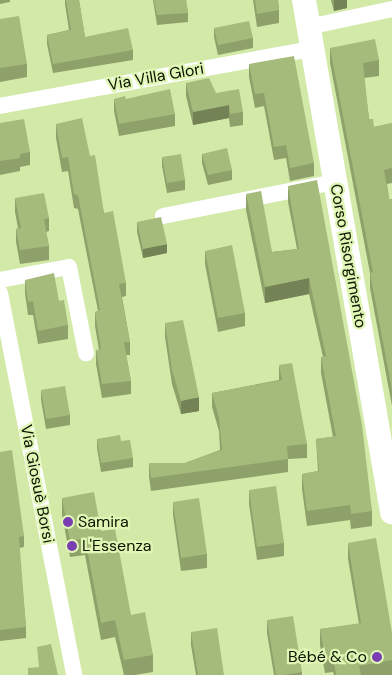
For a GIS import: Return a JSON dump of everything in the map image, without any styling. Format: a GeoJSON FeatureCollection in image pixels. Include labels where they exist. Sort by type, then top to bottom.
{"type":"FeatureCollection","features":[{"type":"Feature","properties":{"kind":"main road","name":"Corso Risorgimento"},"geometry":{"type":"LineString","coordinates":[[307,1],[310,38],[392,512]]}},
{"type":"Feature","properties":{"kind":"street","name":"Via Villa Glori"},"geometry":{"type":"LineString","coordinates":[[0,106],[310,38],[392,9]]}},
{"type":"Feature","properties":{"kind":"street"},"geometry":{"type":"LineString","coordinates":[[163,216],[335,182]]}},
{"type":"Feature","properties":{"kind":"street"},"geometry":{"type":"LineString","coordinates":[[0,280],[69,267],[86,354]]}},
{"type":"Feature","properties":{"kind":"street","name":"Via Giosuè Borsi"},"geometry":{"type":"LineString","coordinates":[[0,293],[74,675]]}},
{"type":"Feature","properties":{"kind":"building"},"geometry":{"type":"Polygon","coordinates":[[[66,0],[79,0],[85,37],[128,28],[133,50],[53,64],[47,35],[71,30],[66,0]]]}},
{"type":"Feature","properties":{"kind":"building"},"geometry":{"type":"Polygon","coordinates":[[[154,0],[186,0],[188,13],[157,15],[154,0]]]}},
{"type":"Feature","properties":{"kind":"building"},"geometry":{"type":"Polygon","coordinates":[[[255,0],[278,0],[279,10],[257,14],[255,0]]]}},
{"type":"Feature","properties":{"kind":"building"},"geometry":{"type":"Polygon","coordinates":[[[19,16],[27,64],[0,68],[0,19],[19,16]]]}},
{"type":"Feature","properties":{"kind":"building"},"geometry":{"type":"Polygon","coordinates":[[[249,21],[253,38],[218,45],[214,28],[249,21]]]}},
{"type":"Feature","properties":{"kind":"building"},"geometry":{"type":"Polygon","coordinates":[[[375,39],[379,60],[363,63],[369,119],[373,119],[374,127],[392,123],[392,168],[384,170],[389,199],[392,199],[392,390],[370,273],[373,272],[330,48],[375,39]]]}},
{"type":"Feature","properties":{"kind":"building"},"geometry":{"type":"Polygon","coordinates":[[[294,56],[314,163],[290,168],[286,145],[274,147],[264,93],[255,94],[249,64],[294,56]]]}},
{"type":"Feature","properties":{"kind":"building"},"geometry":{"type":"Polygon","coordinates":[[[209,78],[216,93],[239,89],[243,112],[230,114],[229,105],[193,112],[186,83],[209,78]]]}},
{"type":"Feature","properties":{"kind":"building"},"geometry":{"type":"Polygon","coordinates":[[[170,89],[175,114],[119,124],[114,99],[125,96],[126,99],[170,89]]]}},
{"type":"Feature","properties":{"kind":"building"},"geometry":{"type":"Polygon","coordinates":[[[82,118],[90,156],[95,155],[104,213],[113,211],[126,283],[119,284],[130,342],[124,342],[131,381],[102,384],[96,350],[101,349],[95,312],[100,310],[78,195],[74,194],[68,157],[62,158],[56,124],[82,118]]]}},
{"type":"Feature","properties":{"kind":"building"},"geometry":{"type":"Polygon","coordinates":[[[24,119],[30,152],[20,154],[20,158],[0,161],[0,123],[24,119]]]}},
{"type":"Feature","properties":{"kind":"building"},"geometry":{"type":"Polygon","coordinates":[[[227,148],[232,170],[208,175],[202,154],[227,148]]]}},
{"type":"Feature","properties":{"kind":"building"},"geometry":{"type":"Polygon","coordinates":[[[181,154],[185,180],[167,183],[162,157],[181,154]]]}},
{"type":"Feature","properties":{"kind":"building"},"geometry":{"type":"Polygon","coordinates":[[[317,180],[362,425],[372,511],[351,514],[350,505],[307,511],[302,474],[319,471],[316,439],[336,436],[321,357],[326,356],[309,278],[265,287],[246,194],[261,191],[272,252],[299,249],[288,186],[317,180]]]}},
{"type":"Feature","properties":{"kind":"building"},"geometry":{"type":"Polygon","coordinates":[[[44,193],[49,218],[44,219],[49,246],[20,250],[16,229],[21,228],[15,198],[44,193]]]}},
{"type":"Feature","properties":{"kind":"building"},"geometry":{"type":"Polygon","coordinates":[[[161,217],[167,244],[143,249],[137,222],[161,217]]]}},
{"type":"Feature","properties":{"kind":"building"},"geometry":{"type":"Polygon","coordinates":[[[232,245],[245,313],[218,318],[205,251],[232,245]]]}},
{"type":"Feature","properties":{"kind":"building"},"geometry":{"type":"Polygon","coordinates":[[[54,273],[59,301],[64,300],[68,325],[38,331],[33,301],[28,302],[25,280],[54,273]]]}},
{"type":"Feature","properties":{"kind":"building"},"geometry":{"type":"Polygon","coordinates":[[[183,320],[199,397],[181,401],[172,370],[165,323],[183,320]]]}},
{"type":"Feature","properties":{"kind":"building"},"geometry":{"type":"Polygon","coordinates":[[[292,363],[307,444],[287,446],[288,459],[151,478],[149,463],[185,463],[222,450],[219,418],[212,393],[282,380],[279,365],[292,363]]]}},
{"type":"Feature","properties":{"kind":"building"},"geometry":{"type":"Polygon","coordinates":[[[65,386],[70,415],[46,419],[41,390],[65,386]]]}},
{"type":"Feature","properties":{"kind":"building"},"geometry":{"type":"Polygon","coordinates":[[[120,435],[121,441],[130,440],[133,458],[101,463],[97,439],[120,435]]]}},
{"type":"Feature","properties":{"kind":"building"},"geometry":{"type":"Polygon","coordinates":[[[12,450],[24,536],[19,537],[26,627],[0,630],[0,452],[12,450]]]}},
{"type":"Feature","properties":{"kind":"building"},"geometry":{"type":"Polygon","coordinates":[[[276,486],[284,543],[257,547],[249,490],[276,486]]]}},
{"type":"Feature","properties":{"kind":"building"},"geometry":{"type":"Polygon","coordinates":[[[94,492],[101,531],[115,529],[131,615],[145,612],[153,655],[124,660],[115,620],[101,623],[85,538],[70,541],[62,498],[94,492]]]}},
{"type":"Feature","properties":{"kind":"building"},"geometry":{"type":"Polygon","coordinates":[[[199,498],[207,554],[181,558],[173,502],[199,498]]]}},
{"type":"Feature","properties":{"kind":"building"},"geometry":{"type":"Polygon","coordinates":[[[376,538],[392,633],[392,660],[359,666],[361,675],[336,675],[333,656],[325,657],[320,629],[361,623],[348,543],[376,538]]]}},
{"type":"Feature","properties":{"kind":"building"},"geometry":{"type":"Polygon","coordinates":[[[293,616],[302,672],[276,675],[267,620],[293,616]]]}},
{"type":"Feature","properties":{"kind":"building"},"geometry":{"type":"Polygon","coordinates":[[[217,628],[224,675],[198,675],[191,632],[217,628]]]}},
{"type":"Feature","properties":{"kind":"building"},"geometry":{"type":"Polygon","coordinates":[[[51,644],[58,675],[28,675],[28,668],[39,667],[37,647],[51,644]]]}},
{"type":"Feature","properties":{"kind":"place","name":"Samira"},"geometry":{"type":"Point","coordinates":[68,522]}},
{"type":"Feature","properties":{"kind":"place","name":"L'Essenza"},"geometry":{"type":"Point","coordinates":[72,546]}},
{"type":"Feature","properties":{"kind":"place","name":"Bébé & Co"},"geometry":{"type":"Point","coordinates":[377,657]}}]}
